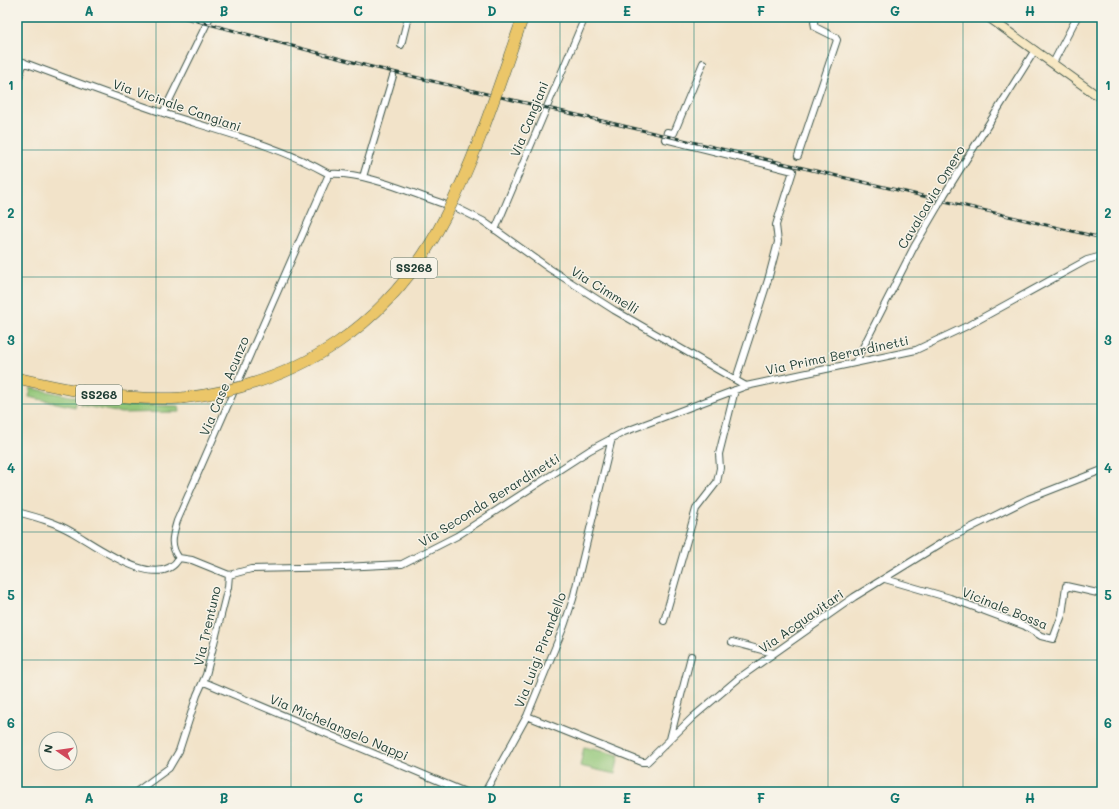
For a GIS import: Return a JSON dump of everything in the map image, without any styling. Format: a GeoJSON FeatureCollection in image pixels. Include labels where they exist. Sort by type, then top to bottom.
{"type":"FeatureCollection","features":[{"type":"Feature","properties":{"kind":"highway","name":"SS268"},"geometry":{"type":"LineString","coordinates":[[17,378],[66,389],[137,399],[182,398],[209,395],[243,388],[282,374],[318,356],[352,332],[391,297],[424,253],[454,199],[473,155],[523,17]]}},
{"type":"Feature","properties":{"kind":"main road"},"geometry":{"type":"LineString","coordinates":[[988,17],[1102,99]]}},
{"type":"Feature","properties":{"kind":"street"},"geometry":{"type":"LineString","coordinates":[[163,113],[210,17]]}},
{"type":"Feature","properties":{"kind":"street"},"geometry":{"type":"LineString","coordinates":[[401,45],[408,17]]}},
{"type":"Feature","properties":{"kind":"street","name":"Via Cangiani"},"geometry":{"type":"LineString","coordinates":[[495,230],[584,17]]}},
{"type":"Feature","properties":{"kind":"street"},"geometry":{"type":"LineString","coordinates":[[798,156],[837,40],[835,36],[815,27],[815,17]]}},
{"type":"Feature","properties":{"kind":"street"},"geometry":{"type":"LineString","coordinates":[[1053,63],[1077,17]]}},
{"type":"Feature","properties":{"kind":"street","name":"Cavalcavia Omero"},"geometry":{"type":"LineString","coordinates":[[856,361],[917,241],[944,195],[1035,50]]}},
{"type":"Feature","properties":{"kind":"street","name":"Via Vicinale Cangiani"},"geometry":{"type":"LineString","coordinates":[[17,60],[163,113],[266,146],[309,163],[329,174]]}},
{"type":"Feature","properties":{"kind":"street"},"geometry":{"type":"LineString","coordinates":[[17,83],[24,62]]}},
{"type":"Feature","properties":{"kind":"street"},"geometry":{"type":"LineString","coordinates":[[703,63],[674,133],[666,132],[665,139],[793,171],[776,225],[778,242],[768,280],[736,379]]}},
{"type":"Feature","properties":{"kind":"street"},"geometry":{"type":"LineString","coordinates":[[363,177],[393,76]]}},
{"type":"Feature","properties":{"kind":"street"},"geometry":{"type":"LineString","coordinates":[[329,174],[340,173],[363,177],[444,204]]}},
{"type":"Feature","properties":{"kind":"street","name":"Via Case Acunzo"},"geometry":{"type":"LineString","coordinates":[[179,558],[174,551],[171,542],[178,521],[329,174]]}},
{"type":"Feature","properties":{"kind":"street","name":"Via Cimmelli"},"geometry":{"type":"LineString","coordinates":[[457,208],[470,213],[614,310],[746,386]]}},
{"type":"Feature","properties":{"kind":"street","name":"Via Prima Berardinetti"},"geometry":{"type":"LineString","coordinates":[[612,438],[624,432],[746,386],[856,361],[916,350],[969,325],[1087,260],[1102,256]]}},
{"type":"Feature","properties":{"kind":"street"},"geometry":{"type":"LineString","coordinates":[[664,621],[696,509],[717,482],[720,468],[719,454],[735,390]]}},
{"type":"Feature","properties":{"kind":"street","name":"Via Seconda Berardinetti"},"geometry":{"type":"LineString","coordinates":[[229,575],[250,569],[402,564],[457,536],[590,450],[612,438]]}},
{"type":"Feature","properties":{"kind":"street","name":"Via Luigi Pirandello"},"geometry":{"type":"LineString","coordinates":[[485,792],[527,716],[564,626],[573,598],[612,438]]}},
{"type":"Feature","properties":{"kind":"street","name":"Via Acquavitari"},"geometry":{"type":"LineString","coordinates":[[527,716],[642,762],[647,762],[651,760],[693,717],[773,653],[885,579],[948,539],[1001,512],[1064,483],[1102,470]]}},
{"type":"Feature","properties":{"kind":"street"},"geometry":{"type":"LineString","coordinates":[[17,512],[58,525],[135,567],[162,570],[174,564],[179,558],[192,560],[229,575]]}},
{"type":"Feature","properties":{"kind":"street","name":"Via Trentuno"},"geometry":{"type":"LineString","coordinates":[[136,792],[168,768],[180,752],[197,695],[204,682],[228,586],[229,575]]}},
{"type":"Feature","properties":{"kind":"street","name":"Vicinale Bossa"},"geometry":{"type":"LineString","coordinates":[[885,579],[950,598],[1026,626],[1041,636],[1053,639],[1062,616],[1066,586],[1102,594]]}},
{"type":"Feature","properties":{"kind":"street"},"geometry":{"type":"LineString","coordinates":[[732,642],[773,653]]}},
{"type":"Feature","properties":{"kind":"street"},"geometry":{"type":"LineString","coordinates":[[670,739],[692,656]]}},
{"type":"Feature","properties":{"kind":"street","name":"Via Michelangelo Nappi"},"geometry":{"type":"LineString","coordinates":[[204,682],[465,792]]}},
{"type":"Feature","properties":{"kind":"green space"},"geometry":{"type":"Polygon","coordinates":[[[31,388],[105,401],[141,405],[179,406],[180,412],[121,413],[80,405],[82,401],[77,400],[75,407],[29,397],[31,388]]]}},
{"type":"Feature","properties":{"kind":"green space"},"geometry":{"type":"Polygon","coordinates":[[[584,747],[619,755],[615,774],[580,766],[584,747]]]}},
{"type":"Feature","properties":{"kind":"railway"},"geometry":{"type":"LineString","coordinates":[[182,17],[368,66],[1102,238]]}}]}
